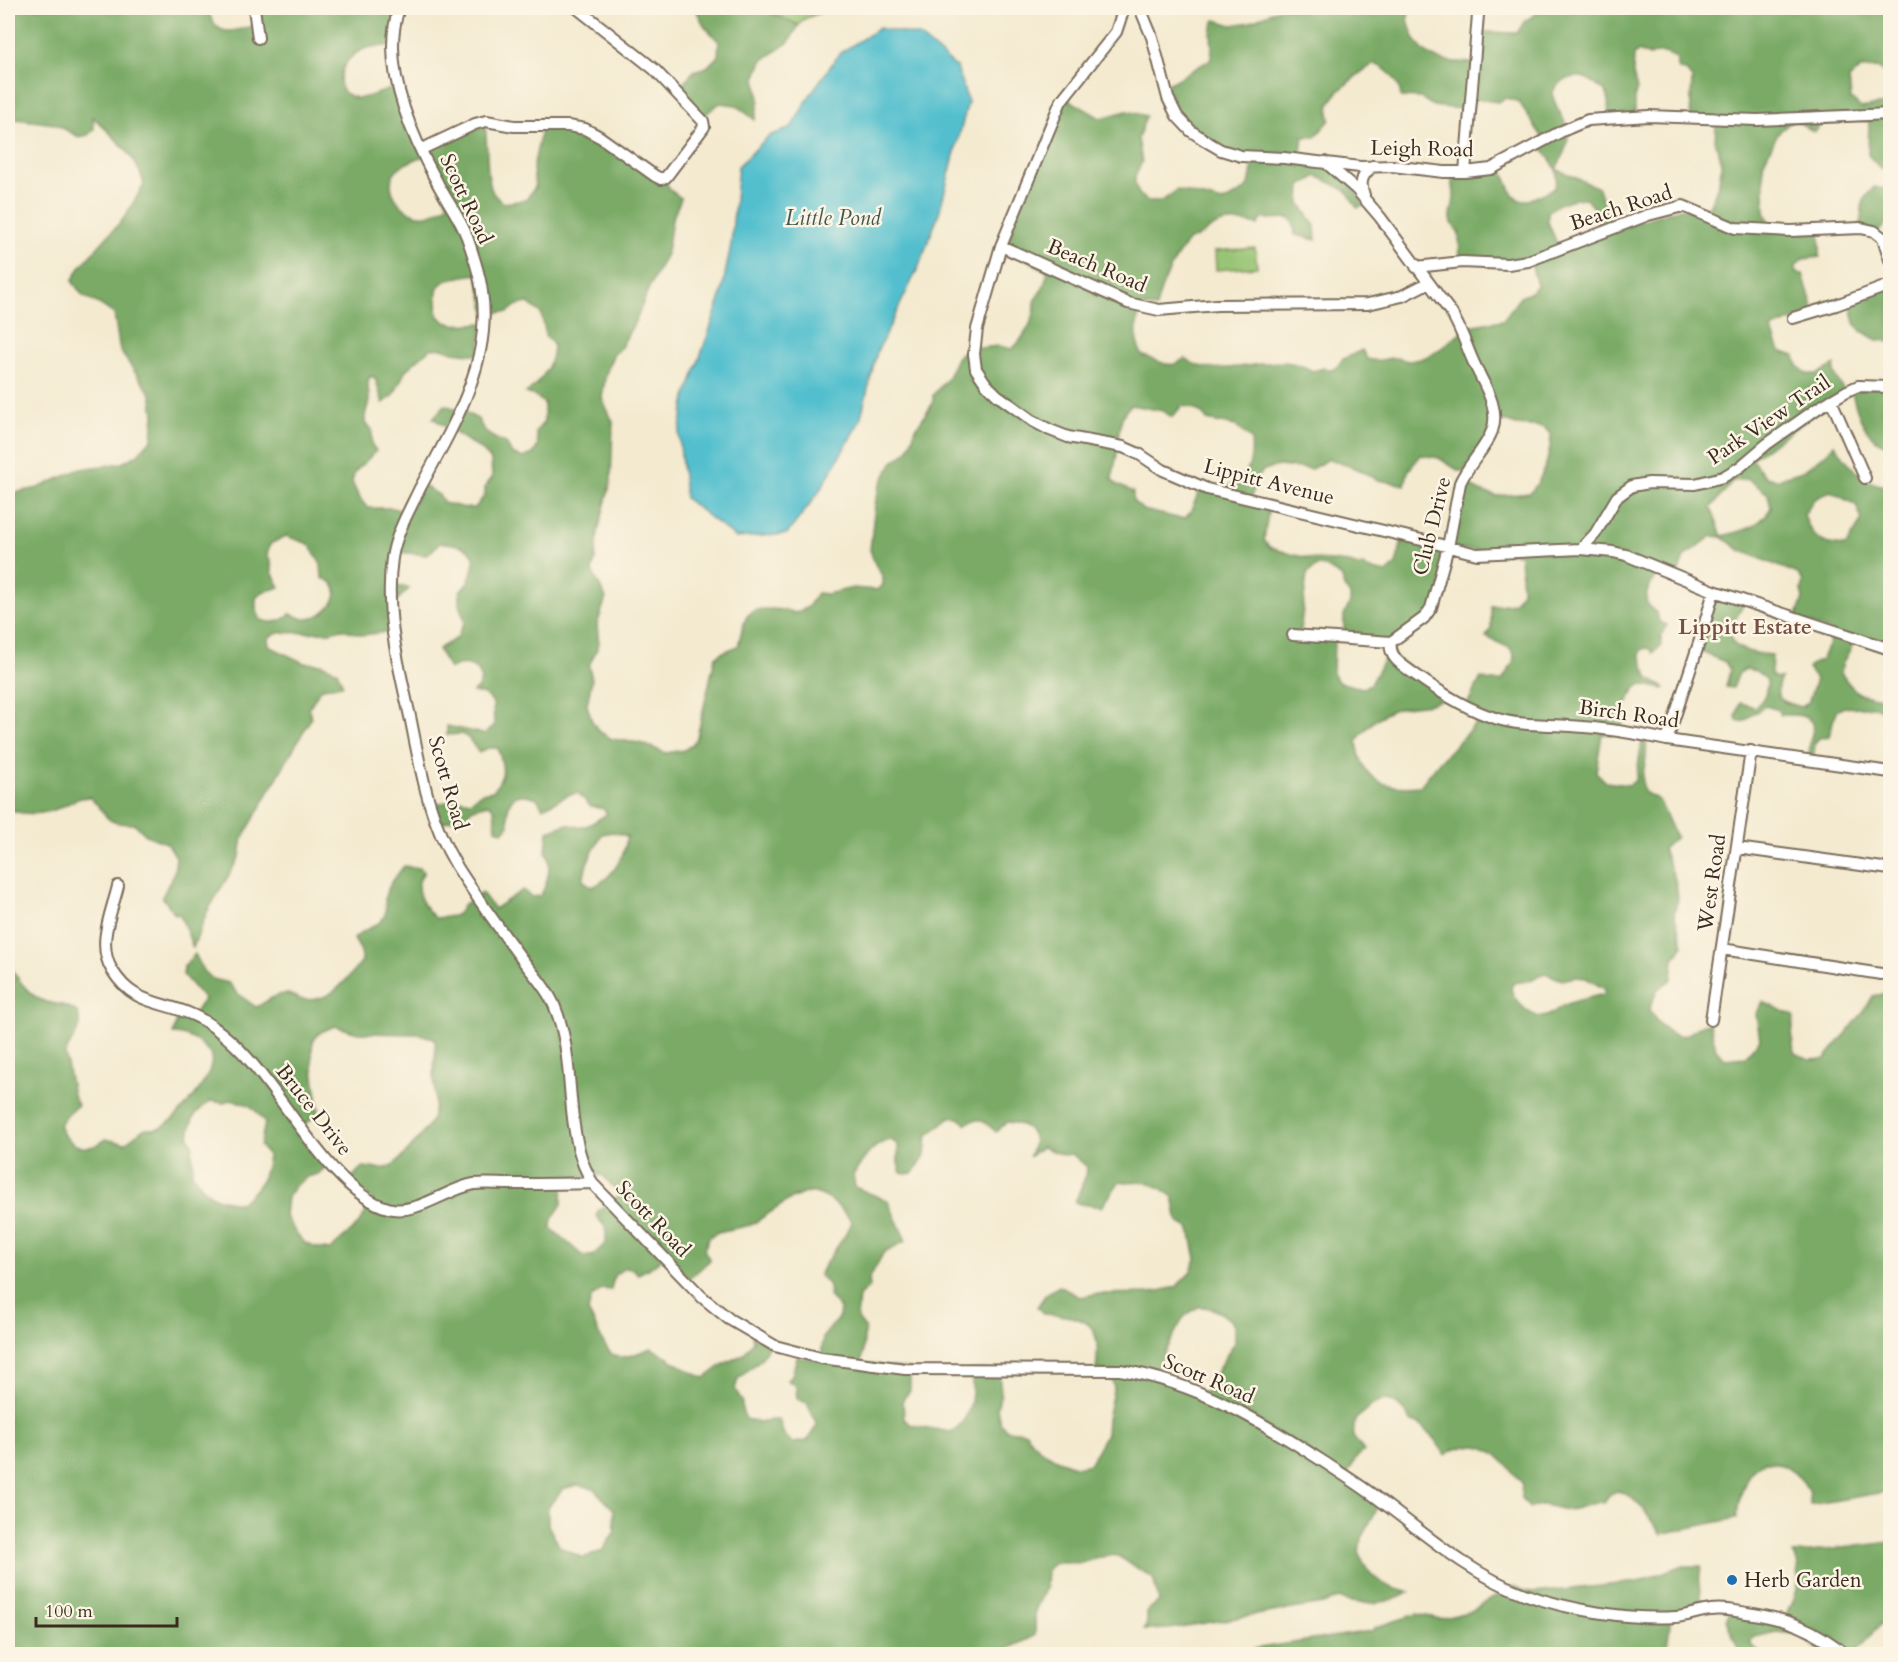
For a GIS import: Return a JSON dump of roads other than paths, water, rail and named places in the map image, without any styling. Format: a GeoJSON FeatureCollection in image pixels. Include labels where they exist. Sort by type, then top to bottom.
{"type":"FeatureCollection","features":[{"type":"Feature","properties":{"kind":"street"},"geometry":{"type":"LineString","coordinates":[[254,8],[258,38]]}},
{"type":"Feature","properties":{"kind":"street","name":"Scott Road"},"geometry":{"type":"LineString","coordinates":[[399,8],[392,37],[395,70],[402,102],[435,179],[467,236],[483,293],[483,326],[478,356],[469,387],[456,419],[405,518],[393,551],[390,574],[393,640],[427,797],[439,831],[472,889],[553,1000],[561,1023],[576,1135],[582,1162],[592,1183],[702,1297],[729,1319],[775,1346],[821,1358],[905,1369],[1120,1370],[1146,1374],[1193,1389],[1288,1438],[1375,1496],[1461,1562],[1509,1588],[1555,1603],[1615,1616],[1676,1617],[1712,1610],[1788,1620],[1807,1627],[1845,1654]]}},
{"type":"Feature","properties":{"kind":"street"},"geometry":{"type":"LineString","coordinates":[[422,149],[486,121],[514,126],[568,126],[585,129],[600,136],[644,169],[661,179],[666,177],[704,127],[703,121],[654,69],[577,8]]}},
{"type":"Feature","properties":{"kind":"street","name":"Lippitt Avenue"},"geometry":{"type":"LineString","coordinates":[[1124,8],[1116,32],[1061,101],[1001,246],[977,329],[974,354],[976,369],[997,395],[1033,421],[1068,437],[1123,447],[1139,454],[1163,470],[1207,489],[1477,554],[1581,549],[1626,555],[1714,591],[1890,650]]}},
{"type":"Feature","properties":{"kind":"street","name":"Leigh Road"},"geometry":{"type":"LineString","coordinates":[[1140,8],[1152,37],[1168,98],[1177,116],[1191,131],[1209,143],[1230,154],[1255,158],[1325,162],[1360,167],[1392,166],[1465,172],[1491,169],[1562,131],[1588,120],[1649,116],[1750,120],[1890,114]]}},
{"type":"Feature","properties":{"kind":"street"},"geometry":{"type":"LineString","coordinates":[[1465,172],[1478,15]]}},
{"type":"Feature","properties":{"kind":"street","name":"Club Drive"},"geometry":{"type":"LineString","coordinates":[[1325,162],[1356,189],[1368,203],[1462,330],[1473,361],[1490,397],[1494,415],[1491,433],[1460,483],[1448,547],[1431,608],[1424,618],[1391,642]]}},
{"type":"Feature","properties":{"kind":"street","name":"Club Drive"},"geometry":{"type":"LineString","coordinates":[[1368,203],[1361,185],[1365,172],[1373,166]]}},
{"type":"Feature","properties":{"kind":"street","name":"Beach Road"},"geometry":{"type":"LineString","coordinates":[[1416,267],[1462,262],[1492,264],[1528,261],[1648,215],[1683,206],[1735,228],[1790,231],[1860,228],[1874,231],[1883,238],[1890,260]]}},
{"type":"Feature","properties":{"kind":"street","name":"Beach Road"},"geometry":{"type":"LineString","coordinates":[[1001,246],[1128,303],[1159,310],[1200,306],[1368,304],[1402,296],[1428,283]]}},
{"type":"Feature","properties":{"kind":"street"},"geometry":{"type":"LineString","coordinates":[[1793,318],[1890,285]]}},
{"type":"Feature","properties":{"kind":"street","name":"Park View Trail"},"geometry":{"type":"LineString","coordinates":[[1581,549],[1595,534],[1617,497],[1632,486],[1648,483],[1695,484],[1723,477],[1831,400],[1858,386],[1890,387]]}},
{"type":"Feature","properties":{"kind":"street"},"geometry":{"type":"LineString","coordinates":[[1831,400],[1865,478]]}},
{"type":"Feature","properties":{"kind":"street"},"geometry":{"type":"LineString","coordinates":[[1667,740],[1714,591]]}},
{"type":"Feature","properties":{"kind":"street"},"geometry":{"type":"LineString","coordinates":[[1293,635],[1391,642]]}},
{"type":"Feature","properties":{"kind":"street","name":"Birch Road"},"geometry":{"type":"LineString","coordinates":[[1391,642],[1391,653],[1397,660],[1440,692],[1473,710],[1512,722],[1637,733],[1667,740],[1890,772]]}},
{"type":"Feature","properties":{"kind":"street","name":"West Road"},"geometry":{"type":"LineString","coordinates":[[1711,1020],[1751,752]]}},
{"type":"Feature","properties":{"kind":"street"},"geometry":{"type":"LineString","coordinates":[[1737,848],[1890,869]]}},
{"type":"Feature","properties":{"kind":"street","name":"Bruce Drive"},"geometry":{"type":"LineString","coordinates":[[118,886],[105,939],[105,949],[111,969],[122,983],[143,999],[192,1014],[211,1025],[226,1038],[259,1071],[332,1167],[353,1187],[373,1201],[384,1207],[398,1210],[418,1205],[451,1190],[475,1184],[592,1183]]}},
{"type":"Feature","properties":{"kind":"street"},"geometry":{"type":"LineString","coordinates":[[1722,949],[1881,974]]}},
{"type":"Feature","properties":{"kind":"water","name":"Little Pond"},"geometry":{"type":"Polygon","coordinates":[[[879,28],[919,36],[957,68],[968,102],[939,213],[919,266],[877,352],[860,421],[819,492],[787,534],[736,538],[685,498],[679,434],[686,397],[720,300],[731,245],[738,166],[769,136],[791,128],[812,92],[840,53],[879,28]]]}},
{"type":"Feature","properties":{"kind":"place","name":"Herb Garden"},"geometry":{"type":"Point","coordinates":[1732,1580]}},
{"type":"Feature","properties":{"kind":"district","name":"Lippitt Estate"},"geometry":{"type":"Point","coordinates":[1745,627]}}]}
